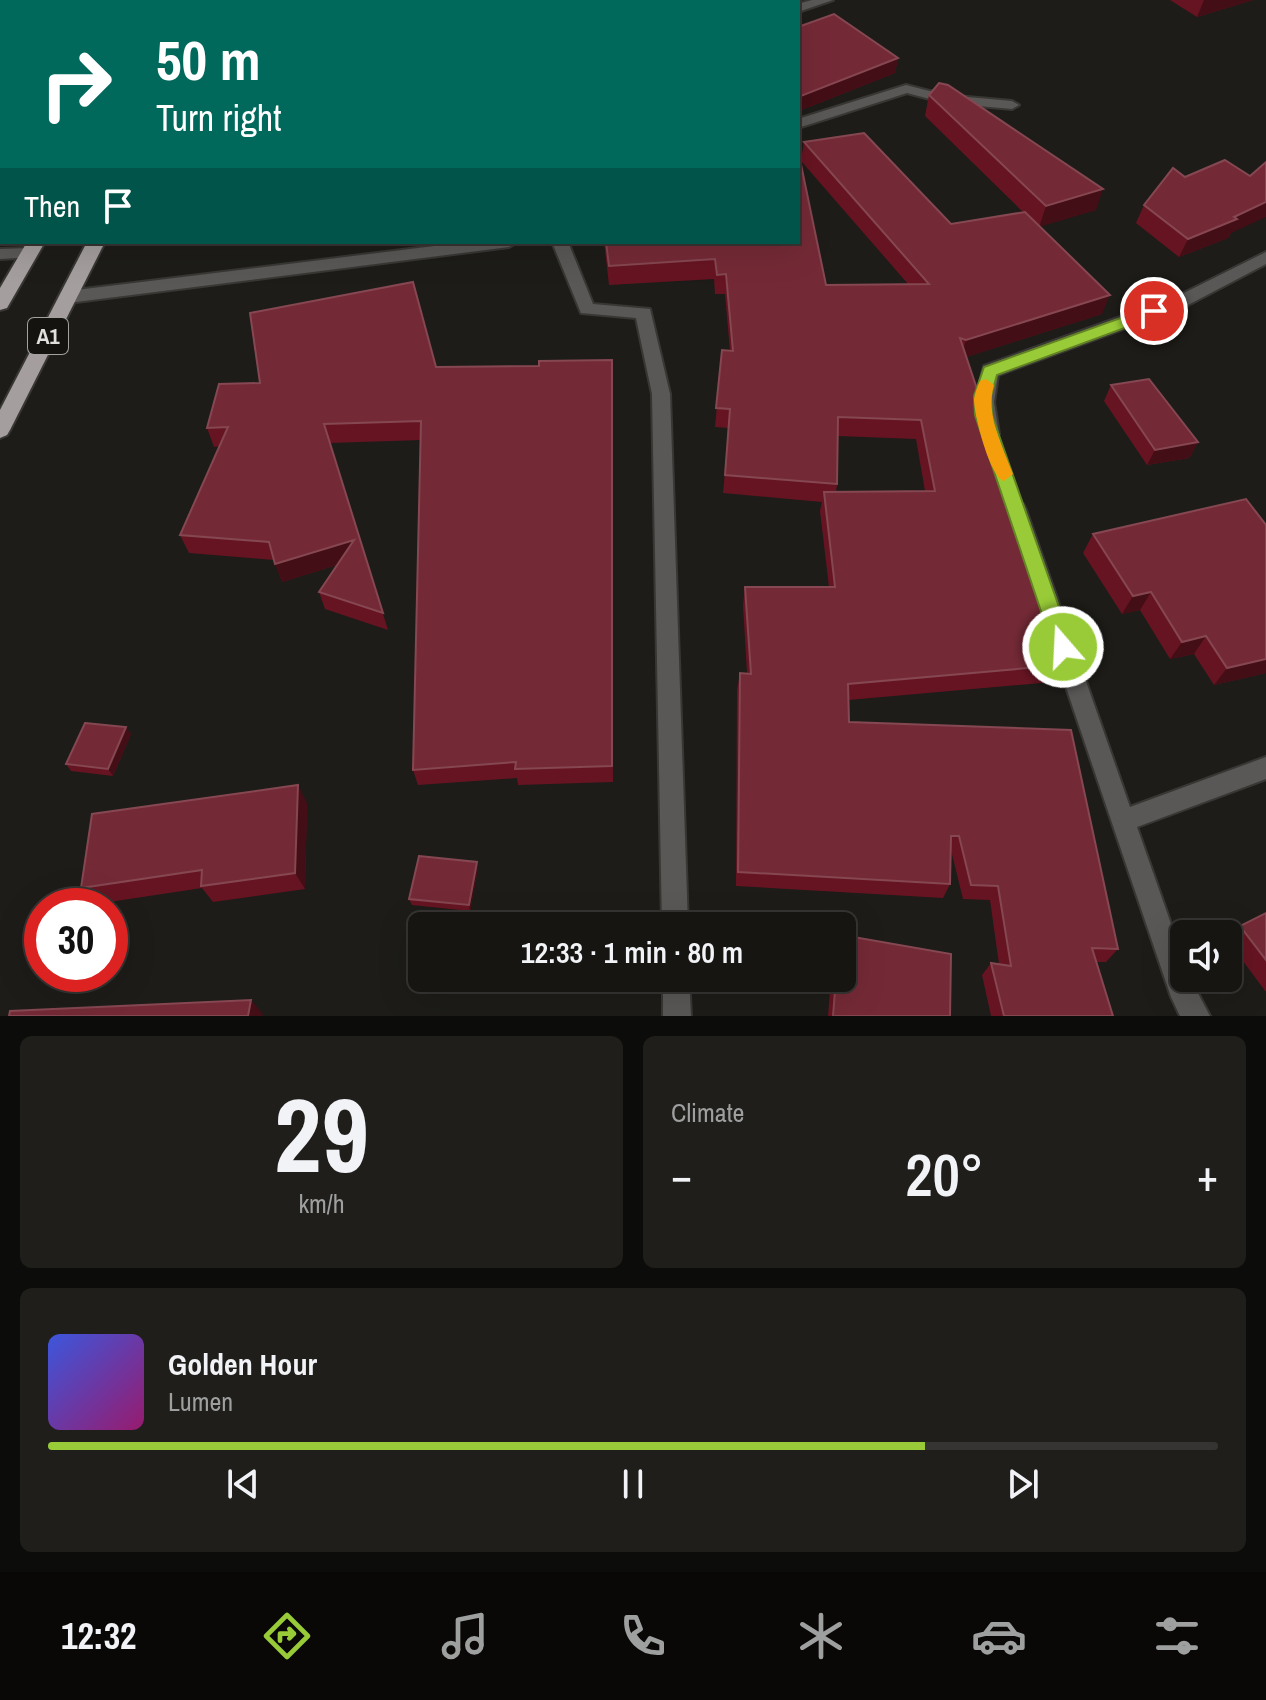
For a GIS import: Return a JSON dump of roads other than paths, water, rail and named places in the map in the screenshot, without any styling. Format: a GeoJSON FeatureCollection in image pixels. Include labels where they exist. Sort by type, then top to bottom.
{"type":"FeatureCollection","features":[{"type":"Feature","properties":{"kind":"highway","name":"A1"},"geometry":{"type":"LineString","coordinates":[[0,430],[95,244]]}},
{"type":"Feature","properties":{"kind":"highway","name":"A1"},"geometry":{"type":"LineString","coordinates":[[0,304],[32,248]]}},
{"type":"Feature","properties":{"kind":"street"},"geometry":{"type":"LineString","coordinates":[[800,7],[827,0]]}},
{"type":"Feature","properties":{"kind":"street"},"geometry":{"type":"LineString","coordinates":[[800,123],[906,89],[945,99],[1012,105]]}},
{"type":"Feature","properties":{"kind":"street"},"geometry":{"type":"LineString","coordinates":[[68,297],[493,244]]}},
{"type":"Feature","properties":{"kind":"street"},"geometry":{"type":"LineString","coordinates":[[561,244],[587,309],[644,313],[661,394],[675,912]]}},
{"type":"Feature","properties":{"kind":"street"},"geometry":{"type":"LineString","coordinates":[[0,254],[32,248]]}},
{"type":"Feature","properties":{"kind":"street"},"geometry":{"type":"LineString","coordinates":[[999,460],[984,415],[983,396],[990,371],[1182,301],[1266,257]]}},
{"type":"Feature","properties":{"kind":"street"},"geometry":{"type":"LineString","coordinates":[[1010,491],[1184,997],[1196,1016]]}},
{"type":"Feature","properties":{"kind":"street"},"geometry":{"type":"LineString","coordinates":[[1123,821],[1266,768]]}},
{"type":"Feature","properties":{"kind":"street"},"geometry":{"type":"LineString","coordinates":[[676,992],[677,1016]]}}]}
